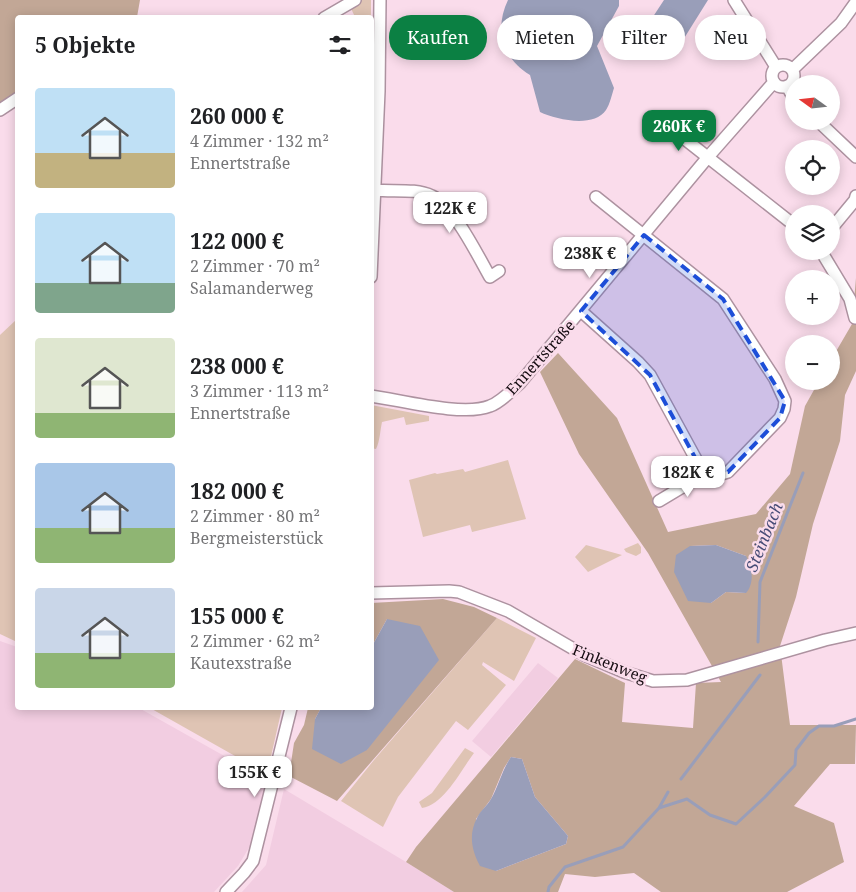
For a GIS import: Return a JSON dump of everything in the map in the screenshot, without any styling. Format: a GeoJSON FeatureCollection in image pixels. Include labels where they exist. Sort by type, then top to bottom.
{"type":"FeatureCollection","features":[{"type":"Feature","properties":{"kind":"street"},"geometry":{"type":"LineString","coordinates":[[329,15],[355,0]]}},
{"type":"Feature","properties":{"kind":"street"},"geometry":{"type":"LineString","coordinates":[[374,212],[380,0]]}},
{"type":"Feature","properties":{"kind":"street"},"geometry":{"type":"LineString","coordinates":[[734,0],[776,67]]}},
{"type":"Feature","properties":{"kind":"street"},"geometry":{"type":"LineString","coordinates":[[792,70],[841,23],[856,2]]}},
{"type":"Feature","properties":{"kind":"street"},"geometry":{"type":"LineString","coordinates":[[776,67],[787,65],[792,70],[793,75]]}},
{"type":"Feature","properties":{"kind":"street"},"geometry":{"type":"LineString","coordinates":[[776,67],[772,76],[774,82],[780,86],[785,86]]}},
{"type":"Feature","properties":{"kind":"street"},"geometry":{"type":"LineString","coordinates":[[374,84],[378,73]]}},
{"type":"Feature","properties":{"kind":"street","name":"Ennertstraße"},"geometry":{"type":"LineString","coordinates":[[374,396],[456,410],[475,410],[501,400],[520,383],[708,157],[774,82]]}},
{"type":"Feature","properties":{"kind":"street"},"geometry":{"type":"LineString","coordinates":[[0,110],[15,100]]}},
{"type":"Feature","properties":{"kind":"street"},"geometry":{"type":"LineString","coordinates":[[659,128],[677,133],[785,218]]}},
{"type":"Feature","properties":{"kind":"street"},"geometry":{"type":"LineString","coordinates":[[828,130],[856,157]]}},
{"type":"Feature","properties":{"kind":"street"},"geometry":{"type":"LineString","coordinates":[[375,190],[417,192],[433,196],[454,216],[490,276],[499,271]]}},
{"type":"Feature","properties":{"kind":"street"},"geometry":{"type":"LineString","coordinates":[[840,218],[855,200],[856,196]]}},
{"type":"Feature","properties":{"kind":"street"},"geometry":{"type":"LineString","coordinates":[[596,198],[723,299],[775,379],[785,401],[780,418],[728,472],[718,475],[704,474],[659,501]]}},
{"type":"Feature","properties":{"kind":"street"},"geometry":{"type":"LineString","coordinates":[[826,260],[850,299],[855,318]]}},
{"type":"Feature","properties":{"kind":"street"},"geometry":{"type":"LineString","coordinates":[[580,311],[650,375],[704,474]]}},
{"type":"Feature","properties":{"kind":"street","name":"Finkenweg"},"geometry":{"type":"LineString","coordinates":[[374,593],[459,592],[508,611],[584,655],[624,672],[653,681],[688,680],[825,640],[856,633]]}},
{"type":"Feature","properties":{"kind":"street"},"geometry":{"type":"LineString","coordinates":[[226,892],[253,861],[291,710]]}},
{"type":"Feature","properties":{"kind":"highlighted area"},"geometry":{"type":"Polygon","coordinates":[[[644,235],[723,299],[785,401],[780,418],[728,472],[704,474],[650,375],[581,311],[644,235]]]}},
{"type":"Feature","properties":{"kind":"shaded area"},"geometry":{"type":"Polygon","coordinates":[[[0,0],[140,0],[137,15],[15,15],[15,94],[0,105],[0,0]]]}},
{"type":"Feature","properties":{"kind":"shaded area"},"geometry":{"type":"Polygon","coordinates":[[[347,0],[371,0],[371,15],[354,15],[347,0]]]}},
{"type":"Feature","properties":{"kind":"shaded area"},"geometry":{"type":"Polygon","coordinates":[[[856,278],[856,371],[845,395],[840,441],[813,524],[796,597],[780,646],[790,725],[856,725],[855,764],[830,764],[794,806],[834,823],[844,862],[787,892],[661,892],[634,873],[595,877],[565,874],[558,892],[454,892],[406,862],[416,847],[575,659],[625,683],[622,722],[693,728],[696,683],[721,682],[648,553],[579,454],[540,372],[558,353],[617,418],[668,532],[756,514],[790,474],[805,406],[814,390],[840,390],[840,345],[852,324],[856,278]],[[716,545],[690,546],[711,603],[726,592],[746,593],[746,556],[716,545]],[[511,757],[504,768],[491,799],[476,819],[496,871],[566,844],[568,836],[535,797],[522,759],[511,757]]]}},
{"type":"Feature","properties":{"kind":"shaded area"},"geometry":{"type":"Polygon","coordinates":[[[15,321],[15,641],[0,634],[0,335],[15,321]]]}},
{"type":"Feature","properties":{"kind":"shaded area"},"geometry":{"type":"Polygon","coordinates":[[[374,406],[429,416],[429,421],[406,425],[404,417],[382,422],[376,449],[374,449],[374,406]]]}},
{"type":"Feature","properties":{"kind":"shaded area"},"geometry":{"type":"Polygon","coordinates":[[[508,460],[526,519],[472,532],[470,525],[423,537],[409,480],[435,473],[463,469],[465,472],[508,460]]]}},
{"type":"Feature","properties":{"kind":"shaded area"},"geometry":{"type":"Polygon","coordinates":[[[638,543],[641,547],[641,553],[636,556],[626,552],[624,549],[638,543]]]}},
{"type":"Feature","properties":{"kind":"shaded area"},"geometry":{"type":"Polygon","coordinates":[[[586,545],[622,555],[588,572],[575,557],[586,545]]]}},
{"type":"Feature","properties":{"kind":"shaded area"},"geometry":{"type":"Polygon","coordinates":[[[443,599],[474,607],[497,618],[337,801],[289,776],[294,743],[304,725],[308,710],[320,710],[315,719],[367,750],[387,619],[374,643],[374,603],[443,599]]]}},
{"type":"Feature","properties":{"kind":"shaded area"},"geometry":{"type":"Polygon","coordinates":[[[497,618],[536,638],[514,681],[483,662],[482,665],[506,685],[468,730],[456,721],[398,797],[383,827],[341,801],[374,760],[497,618]]]}},
{"type":"Feature","properties":{"kind":"shaded area"},"geometry":{"type":"Polygon","coordinates":[[[0,641],[15,646],[15,710],[143,710],[267,780],[253,841],[238,866],[214,892],[0,892],[0,641]]]}},
{"type":"Feature","properties":{"kind":"shaded area"},"geometry":{"type":"Polygon","coordinates":[[[538,663],[558,678],[491,757],[472,741],[538,663]]]}},
{"type":"Feature","properties":{"kind":"shaded area"},"geometry":{"type":"Polygon","coordinates":[[[154,710],[282,710],[267,774],[154,710]]]}},
{"type":"Feature","properties":{"kind":"shaded area"},"geometry":{"type":"Polygon","coordinates":[[[465,748],[474,753],[458,777],[438,801],[422,808],[419,802],[432,793],[465,748]]]}},
{"type":"Feature","properties":{"kind":"shaded area"},"geometry":{"type":"Polygon","coordinates":[[[284,789],[454,892],[242,892],[266,865],[284,789]]]}},
{"type":"Feature","properties":{"kind":"water"},"geometry":{"type":"Polygon","coordinates":[[[508,0],[619,0],[619,6],[614,15],[603,15],[603,35],[597,46],[614,88],[606,110],[600,116],[584,121],[575,121],[556,118],[540,112],[530,75],[513,60],[593,60],[593,15],[503,15],[508,0]]]}},
{"type":"Feature","properties":{"kind":"water"},"geometry":{"type":"Polygon","coordinates":[[[664,0],[708,0],[699,15],[695,15],[695,21],[685,37],[685,15],[654,15],[664,0]]]}},
{"type":"Feature","properties":{"kind":"water"},"geometry":{"type":"Polygon","coordinates":[[[716,545],[746,556],[752,574],[749,589],[746,593],[726,592],[711,603],[688,601],[674,572],[676,555],[690,546],[716,545]]]}},
{"type":"Feature","properties":{"kind":"water"},"geometry":{"type":"Polygon","coordinates":[[[387,619],[420,626],[439,660],[367,750],[341,764],[312,749],[315,719],[320,710],[374,710],[374,643],[387,619]]]}},
{"type":"Feature","properties":{"kind":"water"},"geometry":{"type":"Polygon","coordinates":[[[511,757],[522,759],[535,797],[568,836],[566,844],[496,871],[480,866],[473,849],[472,837],[478,815],[491,799],[511,757]]]}},
{"type":"Feature","properties":{"kind":"waterway","name":"Steinbach"},"geometry":{"type":"LineString","coordinates":[[758,642],[760,582],[803,473]]}},
{"type":"Feature","properties":{"kind":"waterway","name":"Steinbach"},"geometry":{"type":"LineString","coordinates":[[681,779],[760,675]]}},
{"type":"Feature","properties":{"kind":"waterway"},"geometry":{"type":"LineString","coordinates":[[548,892],[549,887],[565,867],[623,847],[659,808],[687,799],[710,815],[736,824],[795,765],[796,750],[809,733],[819,726],[834,726],[856,719]]}},
{"type":"Feature","properties":{"kind":"waterway","name":"Steinbach"},"geometry":{"type":"LineString","coordinates":[[659,808],[668,792]]}}]}
